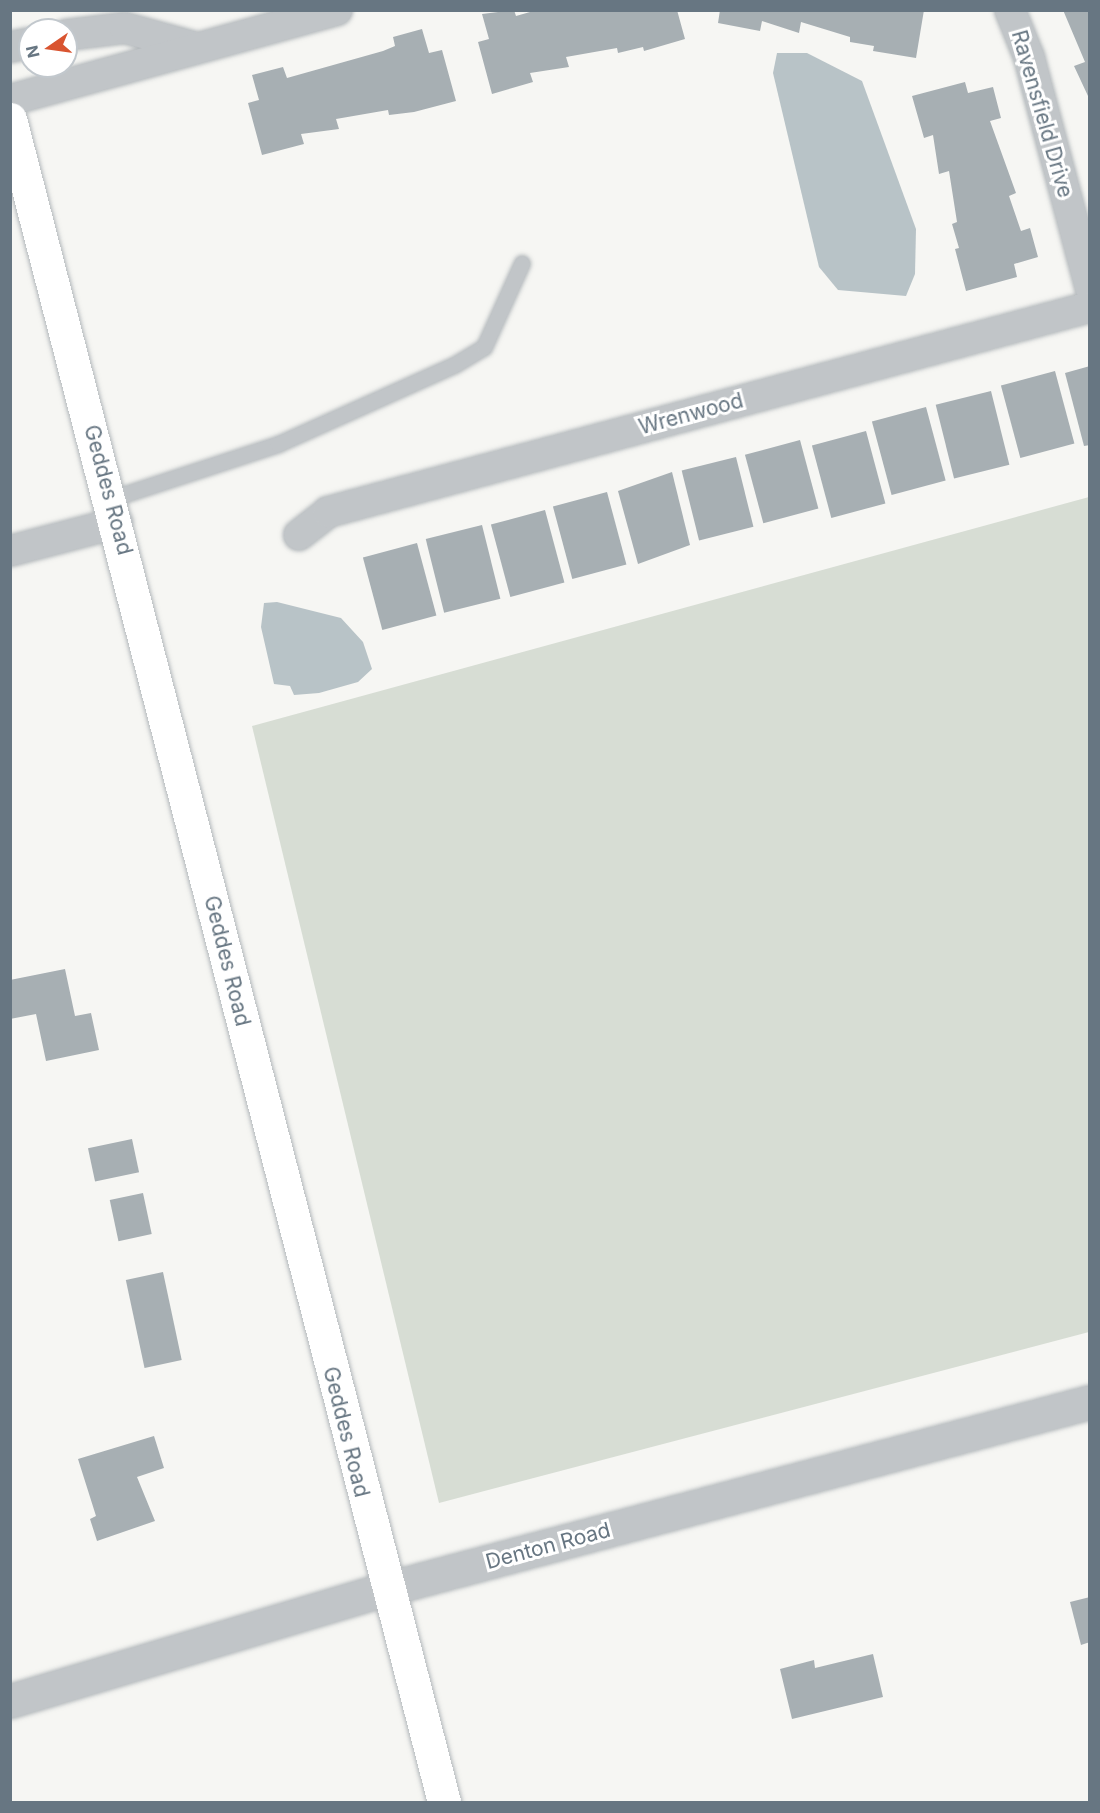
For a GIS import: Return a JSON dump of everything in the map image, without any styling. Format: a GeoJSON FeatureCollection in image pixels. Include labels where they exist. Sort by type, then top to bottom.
{"type":"FeatureCollection","features":[{"type":"Feature","properties":{"kind":"main road","name":"Geddes Road"},"geometry":{"type":"LineString","coordinates":[[10,119],[114,511],[386,1589],[444,1803]]}},
{"type":"Feature","properties":{"kind":"street"},"geometry":{"type":"LineString","coordinates":[[10,100],[338,10]]}},
{"type":"Feature","properties":{"kind":"street","name":"Ravensfield Drive"},"geometry":{"type":"LineString","coordinates":[[1011,10],[1029,57],[1089,287]]}},
{"type":"Feature","properties":{"kind":"street"},"geometry":{"type":"LineString","coordinates":[[78,34],[125,28],[197,48]]}},
{"type":"Feature","properties":{"kind":"street","name":"Wrenwood"},"geometry":{"type":"LineString","coordinates":[[299,535],[328,512],[1089,307]]}},
{"type":"Feature","properties":{"kind":"street"},"geometry":{"type":"LineString","coordinates":[[10,551],[114,511]]}},
{"type":"Feature","properties":{"kind":"street","name":"Denton Road"},"geometry":{"type":"LineString","coordinates":[[10,1701],[386,1589],[1089,1402]]}},
{"type":"Feature","properties":{"kind":"lane"},"geometry":{"type":"LineString","coordinates":[[114,511],[278,444],[464,359],[484,347],[497,328],[522,263]]}},
{"type":"Feature","properties":{"kind":"shaded area"},"geometry":{"type":"Polygon","coordinates":[[[777,53],[807,53],[862,81],[916,229],[915,274],[906,296],[838,290],[819,267],[773,73],[777,53]]]}},
{"type":"Feature","properties":{"kind":"shaded area"},"geometry":{"type":"Polygon","coordinates":[[[1089,497],[1089,1332],[439,1503],[252,726],[1089,497]]]}},
{"type":"Feature","properties":{"kind":"shaded area"},"geometry":{"type":"Polygon","coordinates":[[[277,602],[341,618],[363,642],[372,669],[358,682],[319,693],[294,695],[290,686],[274,684],[261,627],[264,603],[277,602]]]}},
{"type":"Feature","properties":{"kind":"building"},"geometry":{"type":"Polygon","coordinates":[[[514,10],[516,16],[537,10],[677,10],[685,39],[644,51],[643,47],[618,53],[617,48],[566,57],[569,67],[530,73],[533,82],[492,94],[478,42],[489,39],[482,14],[514,10]]]}},
{"type":"Feature","properties":{"kind":"building"},"geometry":{"type":"Polygon","coordinates":[[[720,10],[924,10],[916,58],[873,51],[874,46],[850,42],[850,37],[801,22],[799,33],[762,21],[760,31],[718,23],[720,10]]]}},
{"type":"Feature","properties":{"kind":"building"},"geometry":{"type":"Polygon","coordinates":[[[1063,10],[1090,10],[1088,96],[1074,66],[1085,62],[1063,10]]]}},
{"type":"Feature","properties":{"kind":"building"},"geometry":{"type":"Polygon","coordinates":[[[422,29],[429,53],[442,50],[456,101],[414,112],[389,115],[388,110],[336,119],[339,129],[301,134],[304,144],[262,155],[248,103],[259,100],[252,75],[283,67],[287,78],[383,51],[395,46],[393,37],[422,29]]]}},
{"type":"Feature","properties":{"kind":"building"},"geometry":{"type":"Polygon","coordinates":[[[965,82],[968,93],[993,87],[1001,118],[990,121],[1016,193],[1009,196],[1021,231],[1030,228],[1038,257],[1014,264],[1017,277],[966,291],[955,249],[959,248],[952,224],[957,222],[949,171],[939,174],[933,135],[924,138],[912,96],[965,82]]]}},
{"type":"Feature","properties":{"kind":"building"},"geometry":{"type":"Polygon","coordinates":[[[1090,366],[1090,445],[1084,446],[1065,373],[1090,366]]]}},
{"type":"Feature","properties":{"kind":"building"},"geometry":{"type":"Polygon","coordinates":[[[1055,371],[1074,443],[1020,458],[1001,385],[1055,371]]]}},
{"type":"Feature","properties":{"kind":"building"},"geometry":{"type":"Polygon","coordinates":[[[991,391],[1009,465],[954,479],[936,405],[991,391]]]}},
{"type":"Feature","properties":{"kind":"building"},"geometry":{"type":"Polygon","coordinates":[[[926,407],[946,480],[892,495],[872,421],[926,407]]]}},
{"type":"Feature","properties":{"kind":"building"},"geometry":{"type":"Polygon","coordinates":[[[866,431],[885,503],[831,518],[812,445],[866,431]]]}},
{"type":"Feature","properties":{"kind":"building"},"geometry":{"type":"Polygon","coordinates":[[[800,440],[818,509],[763,523],[745,455],[800,440]]]}},
{"type":"Feature","properties":{"kind":"building"},"geometry":{"type":"Polygon","coordinates":[[[736,457],[753,527],[699,540],[682,471],[736,457]]]}},
{"type":"Feature","properties":{"kind":"building"},"geometry":{"type":"Polygon","coordinates":[[[672,472],[690,545],[638,564],[618,491],[672,472]]]}},
{"type":"Feature","properties":{"kind":"building"},"geometry":{"type":"Polygon","coordinates":[[[607,492],[626,564],[572,579],[553,506],[607,492]]]}},
{"type":"Feature","properties":{"kind":"building"},"geometry":{"type":"Polygon","coordinates":[[[545,510],[564,582],[510,597],[491,524],[545,510]]]}},
{"type":"Feature","properties":{"kind":"building"},"geometry":{"type":"Polygon","coordinates":[[[482,525],[500,599],[444,613],[426,539],[482,525]]]}},
{"type":"Feature","properties":{"kind":"building"},"geometry":{"type":"Polygon","coordinates":[[[417,543],[436,615],[382,630],[363,557],[417,543]]]}},
{"type":"Feature","properties":{"kind":"building"},"geometry":{"type":"Polygon","coordinates":[[[65,969],[75,1016],[91,1013],[99,1050],[46,1061],[36,1014],[10,1019],[10,980],[65,969]]]}},
{"type":"Feature","properties":{"kind":"building"},"geometry":{"type":"Polygon","coordinates":[[[132,1139],[139,1172],[95,1182],[88,1148],[132,1139]]]}},
{"type":"Feature","properties":{"kind":"building"},"geometry":{"type":"Polygon","coordinates":[[[143,1193],[152,1234],[118,1241],[110,1200],[143,1193]]]}},
{"type":"Feature","properties":{"kind":"building"},"geometry":{"type":"Polygon","coordinates":[[[163,1272],[182,1360],[145,1368],[126,1280],[163,1272]]]}},
{"type":"Feature","properties":{"kind":"building"},"geometry":{"type":"Polygon","coordinates":[[[154,1436],[164,1468],[137,1477],[155,1521],[97,1541],[90,1519],[96,1516],[78,1459],[154,1436]]]}},
{"type":"Feature","properties":{"kind":"building"},"geometry":{"type":"Polygon","coordinates":[[[1090,1597],[1090,1642],[1081,1645],[1070,1602],[1090,1597]]]}},
{"type":"Feature","properties":{"kind":"building"},"geometry":{"type":"Polygon","coordinates":[[[873,1654],[883,1697],[792,1719],[780,1669],[814,1660],[815,1668],[873,1654]]]}}]}
